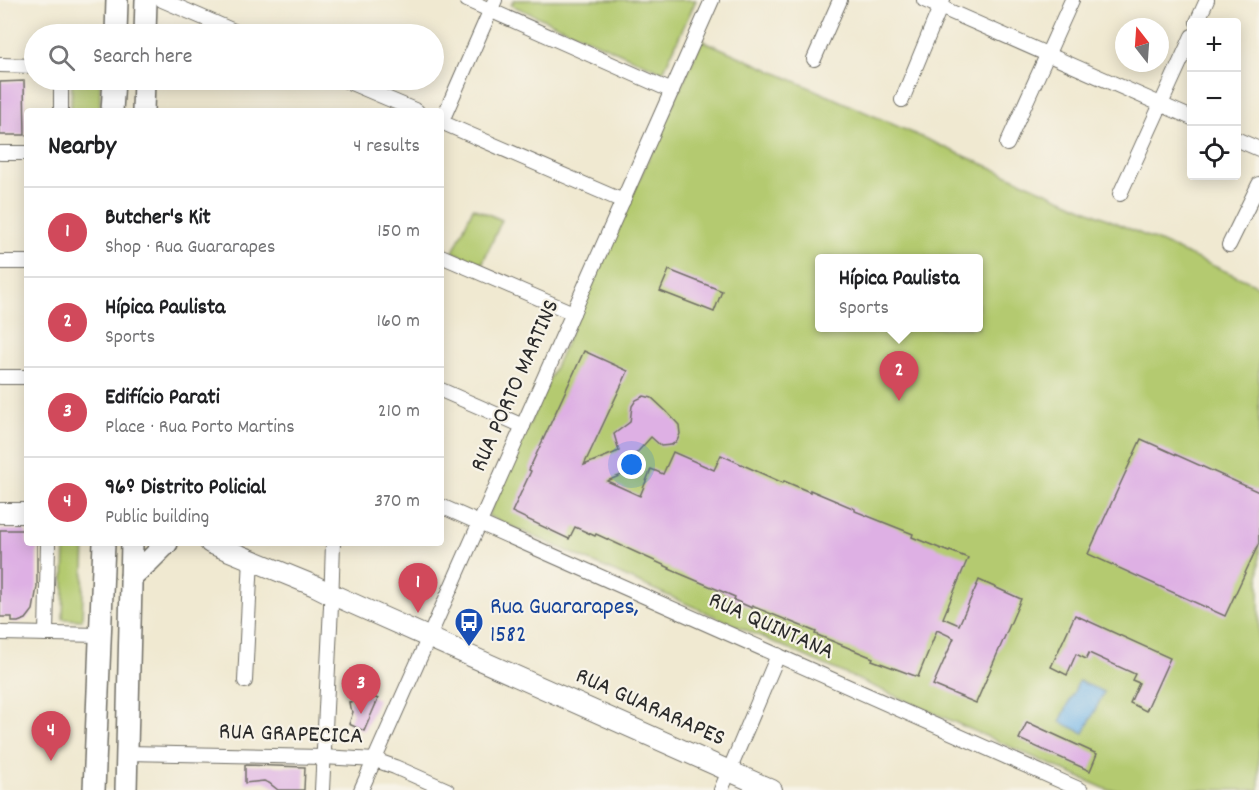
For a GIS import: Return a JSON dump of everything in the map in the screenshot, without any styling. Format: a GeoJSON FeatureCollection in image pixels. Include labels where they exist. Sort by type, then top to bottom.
{"type":"FeatureCollection","features":[{"type":"Feature","properties":{"kind":"main road"},"geometry":{"type":"LineString","coordinates":[[116,24],[117,0]]}},
{"type":"Feature","properties":{"kind":"main road"},"geometry":{"type":"LineString","coordinates":[[145,24],[146,0]]}},
{"type":"Feature","properties":{"kind":"main road"},"geometry":{"type":"LineString","coordinates":[[112,108],[113,90]]}},
{"type":"Feature","properties":{"kind":"main road"},"geometry":{"type":"LineString","coordinates":[[143,108],[144,90]]}},
{"type":"Feature","properties":{"kind":"main road"},"geometry":{"type":"LineString","coordinates":[[94,790],[104,546]]}},
{"type":"Feature","properties":{"kind":"main road"},"geometry":{"type":"LineString","coordinates":[[126,790],[132,546]]}},
{"type":"Feature","properties":{"kind":"main road"},"geometry":{"type":"LineString","coordinates":[[131,577],[163,546]]}},
{"type":"Feature","properties":{"kind":"street"},"geometry":{"type":"LineString","coordinates":[[162,0],[218,24]]}},
{"type":"Feature","properties":{"kind":"street"},"geometry":{"type":"LineString","coordinates":[[467,0],[493,5],[672,91]]}},
{"type":"Feature","properties":{"kind":"street","name":"RUA PORTO MARTINS"},"geometry":{"type":"LineString","coordinates":[[361,790],[712,0]]}},
{"type":"Feature","properties":{"kind":"street"},"geometry":{"type":"LineString","coordinates":[[814,59],[840,0]]}},
{"type":"Feature","properties":{"kind":"street"},"geometry":{"type":"LineString","coordinates":[[924,0],[942,4],[1047,55],[1187,116]]}},
{"type":"Feature","properties":{"kind":"street"},"geometry":{"type":"LineString","coordinates":[[1007,144],[1072,0]]}},
{"type":"Feature","properties":{"kind":"street"},"geometry":{"type":"LineString","coordinates":[[1199,18],[1207,0]]}},
{"type":"Feature","properties":{"kind":"street"},"geometry":{"type":"LineString","coordinates":[[902,100],[942,4]]}},
{"type":"Feature","properties":{"kind":"street"},"geometry":{"type":"LineString","coordinates":[[444,115],[493,5]]}},
{"type":"Feature","properties":{"kind":"street"},"geometry":{"type":"LineString","coordinates":[[1120,194],[1187,45]]}},
{"type":"Feature","properties":{"kind":"street"},"geometry":{"type":"LineString","coordinates":[[0,65],[24,66]]}},
{"type":"Feature","properties":{"kind":"street"},"geometry":{"type":"LineString","coordinates":[[61,90],[61,108]]}},
{"type":"Feature","properties":{"kind":"street"},"geometry":{"type":"LineString","coordinates":[[368,90],[410,108]]}},
{"type":"Feature","properties":{"kind":"street"},"geometry":{"type":"LineString","coordinates":[[444,123],[622,201]]}},
{"type":"Feature","properties":{"kind":"street"},"geometry":{"type":"LineString","coordinates":[[1241,141],[1259,149]]}},
{"type":"Feature","properties":{"kind":"street"},"geometry":{"type":"LineString","coordinates":[[0,153],[24,153]]}},
{"type":"Feature","properties":{"kind":"street"},"geometry":{"type":"LineString","coordinates":[[1229,245],[1259,184]]}},
{"type":"Feature","properties":{"kind":"street"},"geometry":{"type":"LineString","coordinates":[[444,257],[573,313]]}},
{"type":"Feature","properties":{"kind":"street"},"geometry":{"type":"LineString","coordinates":[[0,262],[24,262]]}},
{"type":"Feature","properties":{"kind":"street"},"geometry":{"type":"LineString","coordinates":[[0,377],[24,377]]}},
{"type":"Feature","properties":{"kind":"street"},"geometry":{"type":"LineString","coordinates":[[444,391],[523,426]]}},
{"type":"Feature","properties":{"kind":"street","name":"RUA QUINTANA"},"geometry":{"type":"LineString","coordinates":[[444,507],[1082,790]]}},
{"type":"Feature","properties":{"kind":"street"},"geometry":{"type":"LineString","coordinates":[[0,513],[24,513]]}},
{"type":"Feature","properties":{"kind":"street"},"geometry":{"type":"LineString","coordinates":[[46,634],[48,546]]}},
{"type":"Feature","properties":{"kind":"street","name":"RUA GUARARAPES"},"geometry":{"type":"LineString","coordinates":[[218,546],[315,586],[772,790]]}},
{"type":"Feature","properties":{"kind":"street"},"geometry":{"type":"LineString","coordinates":[[322,790],[333,546]]}},
{"type":"Feature","properties":{"kind":"street"},"geometry":{"type":"LineString","coordinates":[[245,681],[251,558]]}},
{"type":"Feature","properties":{"kind":"street"},"geometry":{"type":"LineString","coordinates":[[0,633],[100,635]]}},
{"type":"Feature","properties":{"kind":"street"},"geometry":{"type":"LineString","coordinates":[[721,790],[778,655]]}},
{"type":"Feature","properties":{"kind":"street","name":"RUA GRAPECICA"},"geometry":{"type":"LineString","coordinates":[[127,753],[375,760],[447,790]]}},
{"type":"Feature","properties":{"kind":"green space"},"geometry":{"type":"Polygon","coordinates":[[[514,0],[696,0],[663,72],[511,5],[514,0]]]}},
{"type":"Feature","properties":{"kind":"green space"},"geometry":{"type":"Polygon","coordinates":[[[702,40],[1259,286],[1259,790],[1108,790],[488,516],[702,40]]]}},
{"type":"Feature","properties":{"kind":"green space"},"geometry":{"type":"Polygon","coordinates":[[[72,90],[100,90],[100,108],[71,108],[72,90]]]}},
{"type":"Feature","properties":{"kind":"green space"},"geometry":{"type":"Polygon","coordinates":[[[473,208],[502,220],[482,264],[453,252],[473,208]]]}},
{"type":"Feature","properties":{"kind":"green space"},"geometry":{"type":"Polygon","coordinates":[[[65,546],[85,546],[82,620],[63,619],[65,546]]]}},
{"type":"Feature","properties":{"kind":"water"},"geometry":{"type":"Polygon","coordinates":[[[1079,681],[1104,692],[1084,733],[1060,722],[1079,681]]]}},
{"type":"Feature","properties":{"kind":"building"},"geometry":{"type":"Polygon","coordinates":[[[24,81],[24,135],[0,135],[0,82],[24,81]]]}},
{"type":"Feature","properties":{"kind":"building"},"geometry":{"type":"Polygon","coordinates":[[[669,270],[722,291],[714,312],[660,291],[669,270]]]}},
{"type":"Feature","properties":{"kind":"building"},"geometry":{"type":"Polygon","coordinates":[[[584,351],[628,371],[584,465],[619,451],[614,434],[630,422],[632,406],[636,400],[644,396],[652,398],[679,425],[680,434],[677,441],[671,445],[661,446],[651,437],[634,456],[627,454],[624,474],[607,481],[640,496],[651,469],[663,474],[673,452],[714,470],[721,455],[783,483],[784,481],[810,492],[810,490],[855,509],[855,511],[913,534],[912,537],[968,558],[943,618],[959,625],[979,580],[1021,599],[976,703],[933,685],[954,638],[937,630],[918,677],[872,660],[873,658],[815,634],[816,632],[752,606],[752,608],[734,600],[735,597],[596,534],[595,536],[575,527],[569,539],[512,512],[584,351]]]}},
{"type":"Feature","properties":{"kind":"building"},"geometry":{"type":"Polygon","coordinates":[[[1141,439],[1259,492],[1259,543],[1225,616],[1088,554],[1141,439]]]}},
{"type":"Feature","properties":{"kind":"building"},"geometry":{"type":"Polygon","coordinates":[[[0,530],[24,530],[24,546],[37,546],[37,587],[33,610],[26,619],[18,622],[12,622],[12,617],[0,617],[0,530]]]}},
{"type":"Feature","properties":{"kind":"building"},"geometry":{"type":"Polygon","coordinates":[[[1075,615],[1170,658],[1146,711],[1130,703],[1139,683],[1132,680],[1135,674],[1089,653],[1086,659],[1076,654],[1067,675],[1051,667],[1075,615]]]}},
{"type":"Feature","properties":{"kind":"building"},"geometry":{"type":"Polygon","coordinates":[[[362,692],[378,699],[364,731],[349,724],[353,712],[349,702],[358,701],[362,692]]]}},
{"type":"Feature","properties":{"kind":"building"},"geometry":{"type":"Polygon","coordinates":[[[1027,722],[1097,754],[1090,771],[1019,739],[1027,722]]]}},
{"type":"Feature","properties":{"kind":"building"},"geometry":{"type":"Polygon","coordinates":[[[245,765],[305,767],[304,790],[278,790],[264,781],[245,783],[245,765]]]}},
{"type":"Feature","properties":{"kind":"place","name":"Hípica Paulista"},"geometry":{"type":"Point","coordinates":[899,401]}},
{"type":"Feature","properties":{"kind":"place","name":"Butcher's Kit"},"geometry":{"type":"Point","coordinates":[418,613]}},
{"type":"Feature","properties":{"kind":"place","name":"Rua Guararapes, 1582"},"geometry":{"type":"Point","coordinates":[469,648]}},
{"type":"Feature","properties":{"kind":"place","name":"Edifício Parati"},"geometry":{"type":"Point","coordinates":[361,714]}},
{"type":"Feature","properties":{"kind":"place","name":"96º Distrito Policial"},"geometry":{"type":"Point","coordinates":[51,761]}}]}
